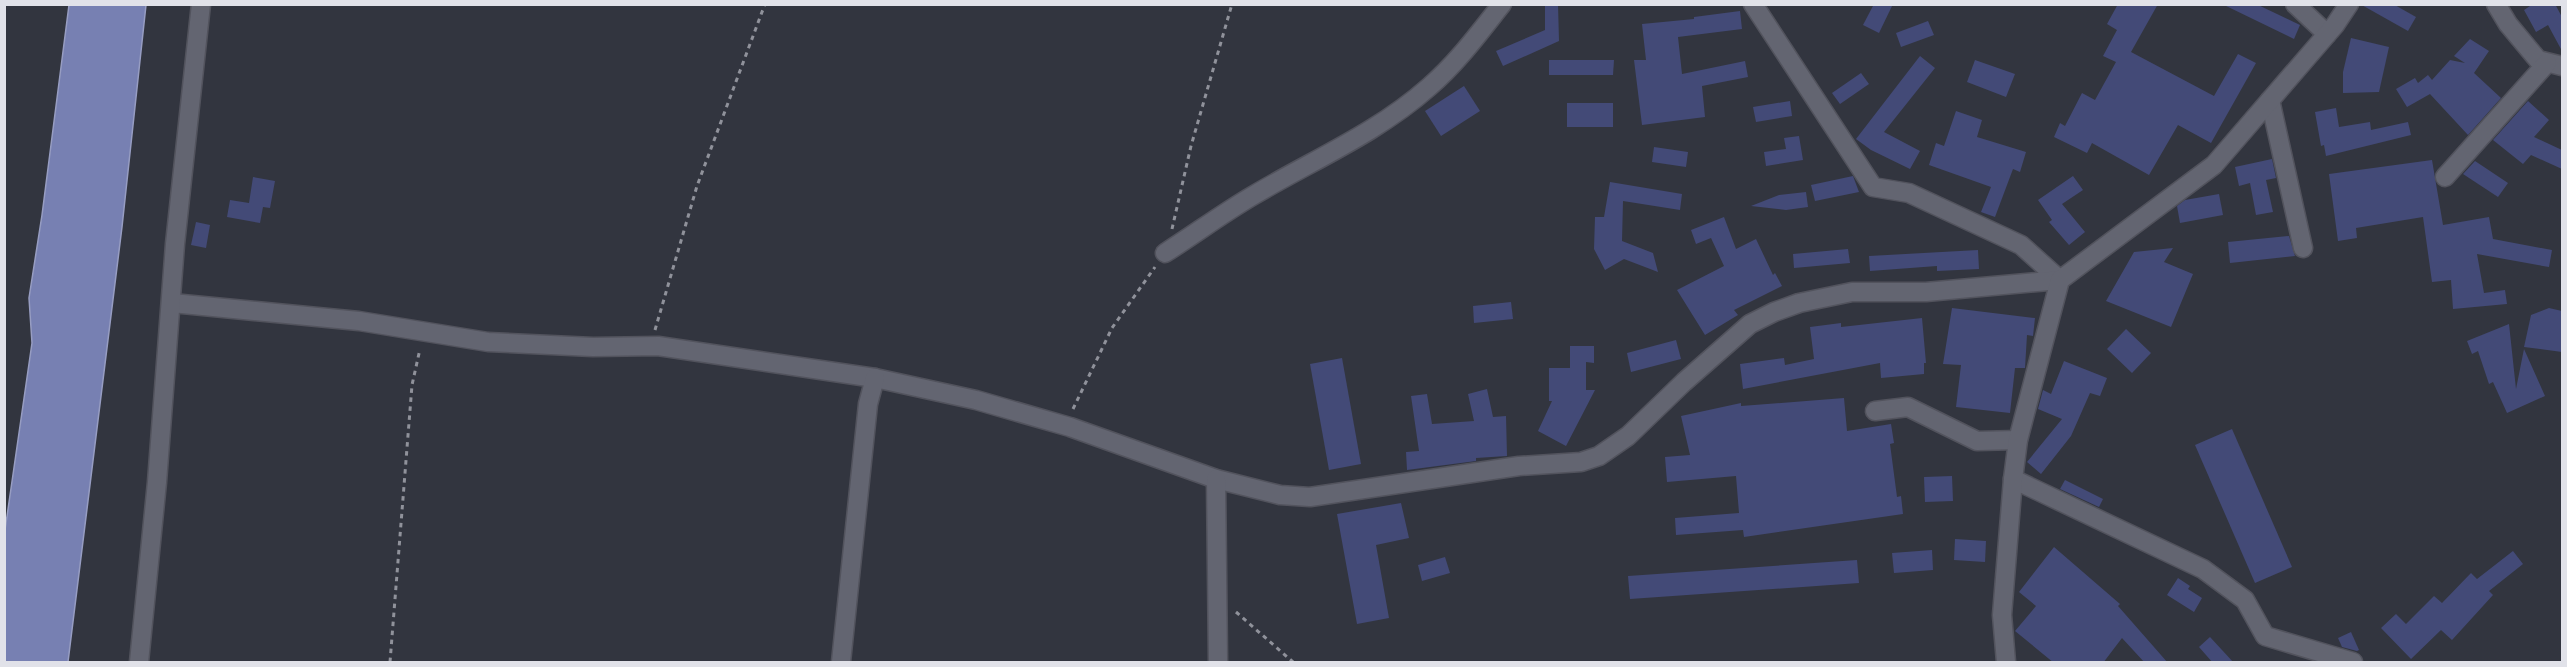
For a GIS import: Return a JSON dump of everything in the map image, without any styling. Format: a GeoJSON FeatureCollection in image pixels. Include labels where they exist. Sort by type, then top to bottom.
{"type":"FeatureCollection","features":[{"type":"Feature","properties":{"kind":"street"},"geometry":{"type":"LineString","coordinates":[[139,663],[172,303],[175,244],[201,4]]}},
{"type":"Feature","properties":{"kind":"street"},"geometry":{"type":"LineString","coordinates":[[1165,253],[1253,195],[1338,150],[1399,112],[1430,87],[1459,57],[1502,4]]}},
{"type":"Feature","properties":{"kind":"street"},"geometry":{"type":"LineString","coordinates":[[1753,4],[1873,187],[1909,193],[2021,245],[2060,280]]}},
{"type":"Feature","properties":{"kind":"street"},"geometry":{"type":"LineString","coordinates":[[2295,4],[2327,34]]}},
{"type":"Feature","properties":{"kind":"street"},"geometry":{"type":"LineString","coordinates":[[172,303],[359,321],[427,334],[488,342],[651,346],[875,378],[976,400],[1066,426],[1216,479],[1280,495],[1310,497],[1519,466],[1581,462],[1599,456],[1628,436],[1684,382],[1750,324],[1774,312],[1798,303],[1852,292],[1926,292],[2060,280],[2214,165],[2327,34],[2349,4]]}},
{"type":"Feature","properties":{"kind":"street"},"geometry":{"type":"LineString","coordinates":[[2445,177],[2555,65],[2538,60],[2526,47],[2496,4]]}},
{"type":"Feature","properties":{"kind":"street"},"geometry":{"type":"LineString","coordinates":[[2270,100],[2303,248]]}},
{"type":"Feature","properties":{"kind":"street"},"geometry":{"type":"LineString","coordinates":[[2006,663],[2002,615],[2018,440],[2060,280]]}},
{"type":"Feature","properties":{"kind":"street"},"geometry":{"type":"LineString","coordinates":[[841,663],[868,404],[875,378]]}},
{"type":"Feature","properties":{"kind":"street"},"geometry":{"type":"LineString","coordinates":[[1875,411],[1908,407],[1977,441],[2018,440]]}},
{"type":"Feature","properties":{"kind":"street"},"geometry":{"type":"LineString","coordinates":[[1216,479],[1218,663]]}},
{"type":"Feature","properties":{"kind":"street"},"geometry":{"type":"LineString","coordinates":[[2013,479],[2203,569],[2245,600],[2265,636],[2353,663]]}},
{"type":"Feature","properties":{"kind":"path"},"geometry":{"type":"LineString","coordinates":[[651,346],[697,186],[765,4]]}},
{"type":"Feature","properties":{"kind":"path"},"geometry":{"type":"LineString","coordinates":[[1066,426],[1112,328],[1138,288],[1165,253],[1191,146],[1232,4]]}},
{"type":"Feature","properties":{"kind":"path"},"geometry":{"type":"LineString","coordinates":[[390,663],[412,386],[420,349],[427,334]]}},
{"type":"Feature","properties":{"kind":"path"},"geometry":{"type":"LineString","coordinates":[[1217,604],[1231,608],[1293,663]]}},
{"type":"Feature","properties":{"kind":"water"},"geometry":{"type":"Polygon","coordinates":[[[69,5],[146,5],[122,227],[68,662],[5,662],[5,530],[32,343],[29,298],[69,5]]]}},
{"type":"Feature","properties":{"kind":"building"},"geometry":{"type":"Polygon","coordinates":[[[1545,4],[1558,4],[1559,41],[1503,66],[1496,51],[1545,30],[1545,4]]]}},
{"type":"Feature","properties":{"kind":"building"},"geometry":{"type":"Polygon","coordinates":[[[1874,4],[1893,4],[1879,33],[1863,25],[1874,4]]]}},
{"type":"Feature","properties":{"kind":"building"},"geometry":{"type":"Polygon","coordinates":[[[2118,4],[2158,4],[2131,52],[2214,96],[2238,54],[2256,63],[2211,143],[2178,125],[2149,175],[2092,143],[2087,153],[2054,137],[2060,123],[2065,126],[2082,93],[2095,100],[2116,62],[2103,56],[2117,30],[2107,24],[2118,4]]]}},
{"type":"Feature","properties":{"kind":"building"},"geometry":{"type":"Polygon","coordinates":[[[2222,4],[2256,4],[2300,25],[2294,39],[2222,4]]]}},
{"type":"Feature","properties":{"kind":"building"},"geometry":{"type":"Polygon","coordinates":[[[2360,4],[2393,4],[2416,17],[2408,31],[2360,4]]]}},
{"type":"Feature","properties":{"kind":"building"},"geometry":{"type":"Polygon","coordinates":[[[2533,4],[2555,4],[2562,17],[2562,51],[2548,25],[2536,32],[2524,10],[2533,4]]]}},
{"type":"Feature","properties":{"kind":"building"},"geometry":{"type":"Polygon","coordinates":[[[1740,11],[1742,29],[1678,37],[1682,74],[1745,61],[1748,77],[1702,86],[1705,117],[1642,125],[1634,60],[1646,60],[1642,24],[1694,19],[1694,17],[1740,11]]]}},
{"type":"Feature","properties":{"kind":"building"},"geometry":{"type":"Polygon","coordinates":[[[1928,21],[1934,35],[1901,47],[1896,33],[1928,21]]]}},
{"type":"Feature","properties":{"kind":"building"},"geometry":{"type":"Polygon","coordinates":[[[2351,38],[2389,47],[2379,92],[2343,93],[2343,72],[2351,38]]]}},
{"type":"Feature","properties":{"kind":"building"},"geometry":{"type":"Polygon","coordinates":[[[2470,39],[2489,51],[2474,73],[2501,98],[2468,135],[2430,94],[2407,107],[2396,89],[2415,78],[2418,83],[2428,75],[2432,80],[2450,60],[2465,63],[2454,56],[2470,39]]]}},
{"type":"Feature","properties":{"kind":"building"},"geometry":{"type":"Polygon","coordinates":[[[1920,56],[1935,68],[1884,132],[1920,151],[1910,169],[1871,150],[1856,139],[1920,56]]]}},
{"type":"Feature","properties":{"kind":"building"},"geometry":{"type":"Polygon","coordinates":[[[1549,60],[1614,60],[1613,75],[1549,75],[1549,60]]]}},
{"type":"Feature","properties":{"kind":"building"},"geometry":{"type":"Polygon","coordinates":[[[1975,60],[2015,74],[2006,97],[1967,82],[1975,60]]]}},
{"type":"Feature","properties":{"kind":"building"},"geometry":{"type":"Polygon","coordinates":[[[1861,73],[1869,84],[1840,104],[1832,93],[1861,73]]]}},
{"type":"Feature","properties":{"kind":"building"},"geometry":{"type":"Polygon","coordinates":[[[1464,86],[1480,111],[1441,136],[1425,111],[1464,86]]]}},
{"type":"Feature","properties":{"kind":"building"},"geometry":{"type":"Polygon","coordinates":[[[1790,101],[1792,116],[1756,122],[1753,107],[1790,101]]]}},
{"type":"Feature","properties":{"kind":"building"},"geometry":{"type":"Polygon","coordinates":[[[2528,101],[2549,120],[2534,137],[2562,150],[2562,169],[2531,155],[2523,164],[2493,140],[2528,101]]]}},
{"type":"Feature","properties":{"kind":"building"},"geometry":{"type":"Polygon","coordinates":[[[1567,103],[1613,103],[1613,127],[1567,127],[1567,103]]]}},
{"type":"Feature","properties":{"kind":"building"},"geometry":{"type":"Polygon","coordinates":[[[2336,108],[2339,127],[2370,122],[2371,130],[2408,122],[2411,135],[2326,156],[2324,145],[2321,146],[2315,112],[2336,108]]]}},
{"type":"Feature","properties":{"kind":"building"},"geometry":{"type":"Polygon","coordinates":[[[1956,111],[1982,120],[1977,137],[2026,152],[2020,172],[2013,169],[1995,217],[1981,212],[1991,187],[1929,165],[1936,143],[1944,146],[1956,111]]]}},
{"type":"Feature","properties":{"kind":"building"},"geometry":{"type":"Polygon","coordinates":[[[1799,136],[1803,160],[1766,166],[1764,152],[1786,149],[1784,138],[1799,136]]]}},
{"type":"Feature","properties":{"kind":"building"},"geometry":{"type":"Polygon","coordinates":[[[1654,147],[1688,152],[1686,167],[1652,162],[1654,147]]]}},
{"type":"Feature","properties":{"kind":"building"},"geometry":{"type":"Polygon","coordinates":[[[2272,159],[2276,178],[2266,180],[2273,212],[2256,215],[2250,183],[2239,186],[2235,167],[2272,159]]]}},
{"type":"Feature","properties":{"kind":"building"},"geometry":{"type":"Polygon","coordinates":[[[2432,160],[2443,225],[2489,217],[2493,239],[2552,250],[2549,267],[2477,254],[2484,293],[2505,290],[2507,304],[2453,309],[2451,280],[2432,282],[2423,217],[2356,228],[2357,238],[2338,241],[2329,174],[2432,160]]]}},
{"type":"Feature","properties":{"kind":"building"},"geometry":{"type":"Polygon","coordinates":[[[2475,161],[2508,183],[2498,197],[2463,174],[2475,161]]]}},
{"type":"Feature","properties":{"kind":"building"},"geometry":{"type":"Polygon","coordinates":[[[1853,176],[1859,192],[1815,201],[1811,185],[1853,176]]]}},
{"type":"Feature","properties":{"kind":"building"},"geometry":{"type":"Polygon","coordinates":[[[2073,176],[2083,190],[2062,204],[2085,232],[2069,245],[2049,222],[2052,220],[2038,200],[2073,176]]]}},
{"type":"Feature","properties":{"kind":"building"},"geometry":{"type":"Polygon","coordinates":[[[253,177],[275,181],[270,208],[263,207],[260,223],[227,217],[230,200],[249,203],[253,177]]]}},
{"type":"Feature","properties":{"kind":"building"},"geometry":{"type":"Polygon","coordinates":[[[1610,182],[1682,194],[1680,210],[1623,201],[1622,241],[1653,253],[1658,272],[1624,259],[1605,270],[1594,249],[1595,217],[1604,217],[1610,182]]]}},
{"type":"Feature","properties":{"kind":"building"},"geometry":{"type":"Polygon","coordinates":[[[1806,192],[1808,207],[1786,210],[1751,206],[1779,195],[1806,192]]]}},
{"type":"Feature","properties":{"kind":"building"},"geometry":{"type":"Polygon","coordinates":[[[2219,194],[2223,215],[2180,223],[2177,206],[2185,200],[2219,194]]]}},
{"type":"Feature","properties":{"kind":"building"},"geometry":{"type":"Polygon","coordinates":[[[1724,217],[1736,249],[1756,239],[1773,275],[1775,273],[1782,286],[1734,310],[1738,315],[1705,335],[1677,290],[1724,266],[1711,238],[1696,244],[1691,230],[1724,217]]]}},
{"type":"Feature","properties":{"kind":"building"},"geometry":{"type":"Polygon","coordinates":[[[196,222],[210,225],[206,248],[191,245],[196,222]]]}},
{"type":"Feature","properties":{"kind":"building"},"geometry":{"type":"Polygon","coordinates":[[[2289,236],[2295,256],[2230,263],[2228,242],[2289,236]]]}},
{"type":"Feature","properties":{"kind":"building"},"geometry":{"type":"Polygon","coordinates":[[[2173,248],[2164,262],[2193,274],[2171,327],[2106,301],[2134,252],[2173,248]]]}},
{"type":"Feature","properties":{"kind":"building"},"geometry":{"type":"Polygon","coordinates":[[[1848,249],[1850,263],[1794,268],[1793,254],[1848,249]]]}},
{"type":"Feature","properties":{"kind":"building"},"geometry":{"type":"Polygon","coordinates":[[[1978,250],[1979,269],[1937,271],[1937,266],[1870,271],[1869,256],[1978,250]]]}},
{"type":"Feature","properties":{"kind":"building"},"geometry":{"type":"Polygon","coordinates":[[[1511,302],[1513,319],[1474,323],[1473,306],[1511,302]]]}},
{"type":"Feature","properties":{"kind":"building"},"geometry":{"type":"Polygon","coordinates":[[[1952,308],[2035,318],[2033,336],[2027,335],[2025,368],[2015,368],[2010,413],[1956,407],[1961,365],[1943,364],[1952,308]]]}},
{"type":"Feature","properties":{"kind":"building"},"geometry":{"type":"Polygon","coordinates":[[[2549,308],[2562,311],[2562,352],[2524,347],[2531,315],[2549,308]]]}},
{"type":"Feature","properties":{"kind":"building"},"geometry":{"type":"Polygon","coordinates":[[[1922,318],[1926,363],[1924,363],[1924,374],[1881,378],[1880,363],[1743,389],[1740,364],[1784,358],[1785,365],[1814,359],[1810,327],[1841,323],[1841,327],[1922,318]]]}},
{"type":"Feature","properties":{"kind":"building"},"geometry":{"type":"Polygon","coordinates":[[[2509,324],[2516,389],[2524,349],[2545,396],[2507,413],[2493,382],[2489,384],[2478,351],[2472,354],[2467,341],[2509,324]]]}},
{"type":"Feature","properties":{"kind":"building"},"geometry":{"type":"Polygon","coordinates":[[[2126,329],[2151,353],[2132,373],[2107,349],[2126,329]]]}},
{"type":"Feature","properties":{"kind":"building"},"geometry":{"type":"Polygon","coordinates":[[[1676,340],[1681,359],[1631,372],[1627,353],[1676,340]]]}},
{"type":"Feature","properties":{"kind":"building"},"geometry":{"type":"Polygon","coordinates":[[[1570,346],[1594,346],[1594,363],[1586,362],[1586,390],[1595,390],[1566,446],[1538,431],[1552,401],[1549,401],[1549,368],[1570,368],[1570,346]]]}},
{"type":"Feature","properties":{"kind":"building"},"geometry":{"type":"Polygon","coordinates":[[[1342,358],[1361,464],[1329,470],[1310,364],[1342,358]]]}},
{"type":"Feature","properties":{"kind":"building"},"geometry":{"type":"Polygon","coordinates":[[[2064,361],[2107,378],[2100,396],[2090,393],[2071,436],[2041,474],[2027,462],[2062,419],[2038,409],[2043,390],[2051,394],[2064,361]]]}},
{"type":"Feature","properties":{"kind":"building"},"geometry":{"type":"Polygon","coordinates":[[[1487,389],[1493,417],[1506,416],[1507,456],[1476,458],[1476,461],[1407,470],[1406,452],[1419,451],[1411,396],[1427,394],[1432,424],[1474,421],[1468,394],[1487,389]]]}},
{"type":"Feature","properties":{"kind":"building"},"geometry":{"type":"Polygon","coordinates":[[[1844,398],[1847,431],[1891,424],[1894,443],[1890,444],[1897,497],[1901,496],[1903,514],[1744,537],[1743,530],[1676,535],[1675,518],[1739,513],[1736,476],[1667,482],[1665,457],[1690,455],[1681,416],[1741,403],[1741,406],[1844,398]]]}},
{"type":"Feature","properties":{"kind":"building"},"geometry":{"type":"Polygon","coordinates":[[[2232,429],[2292,567],[2255,583],[2195,445],[2232,429]]]}},
{"type":"Feature","properties":{"kind":"building"},"geometry":{"type":"Polygon","coordinates":[[[1952,476],[1953,501],[1925,502],[1924,477],[1952,476]]]}},
{"type":"Feature","properties":{"kind":"building"},"geometry":{"type":"Polygon","coordinates":[[[2065,480],[2103,499],[2099,507],[2060,489],[2065,480]]]}},
{"type":"Feature","properties":{"kind":"building"},"geometry":{"type":"Polygon","coordinates":[[[1401,503],[1409,538],[1376,545],[1389,618],[1357,624],[1337,514],[1401,503]]]}},
{"type":"Feature","properties":{"kind":"building"},"geometry":{"type":"Polygon","coordinates":[[[1955,539],[1986,541],[1985,562],[1954,560],[1955,539]]]}},
{"type":"Feature","properties":{"kind":"building"},"geometry":{"type":"Polygon","coordinates":[[[2054,547],[2120,604],[2118,606],[2168,663],[2145,663],[2122,638],[2103,663],[2054,663],[2015,631],[2036,606],[2019,592],[2054,547]]]}},
{"type":"Feature","properties":{"kind":"building"},"geometry":{"type":"Polygon","coordinates":[[[1932,550],[1933,570],[1894,573],[1892,553],[1932,550]]]}},
{"type":"Feature","properties":{"kind":"building"},"geometry":{"type":"Polygon","coordinates":[[[2513,551],[2523,564],[2489,591],[2493,595],[2452,640],[2441,630],[2411,659],[2381,628],[2396,614],[2406,624],[2434,596],[2442,603],[2471,573],[2477,579],[2513,551]]]}},
{"type":"Feature","properties":{"kind":"building"},"geometry":{"type":"Polygon","coordinates":[[[1445,557],[1450,573],[1422,581],[1418,565],[1445,557]]]}},
{"type":"Feature","properties":{"kind":"building"},"geometry":{"type":"Polygon","coordinates":[[[1857,560],[1859,583],[1630,599],[1628,576],[1857,560]]]}},
{"type":"Feature","properties":{"kind":"building"},"geometry":{"type":"Polygon","coordinates":[[[2178,578],[2190,586],[2188,589],[2202,598],[2194,612],[2167,595],[2178,578]]]}},
{"type":"Feature","properties":{"kind":"building"},"geometry":{"type":"Polygon","coordinates":[[[2351,632],[2359,650],[2357,651],[2342,647],[2338,638],[2351,632]]]}},
{"type":"Feature","properties":{"kind":"building"},"geometry":{"type":"Polygon","coordinates":[[[2210,637],[2234,663],[2213,663],[2199,647],[2210,637]]]}}]}
